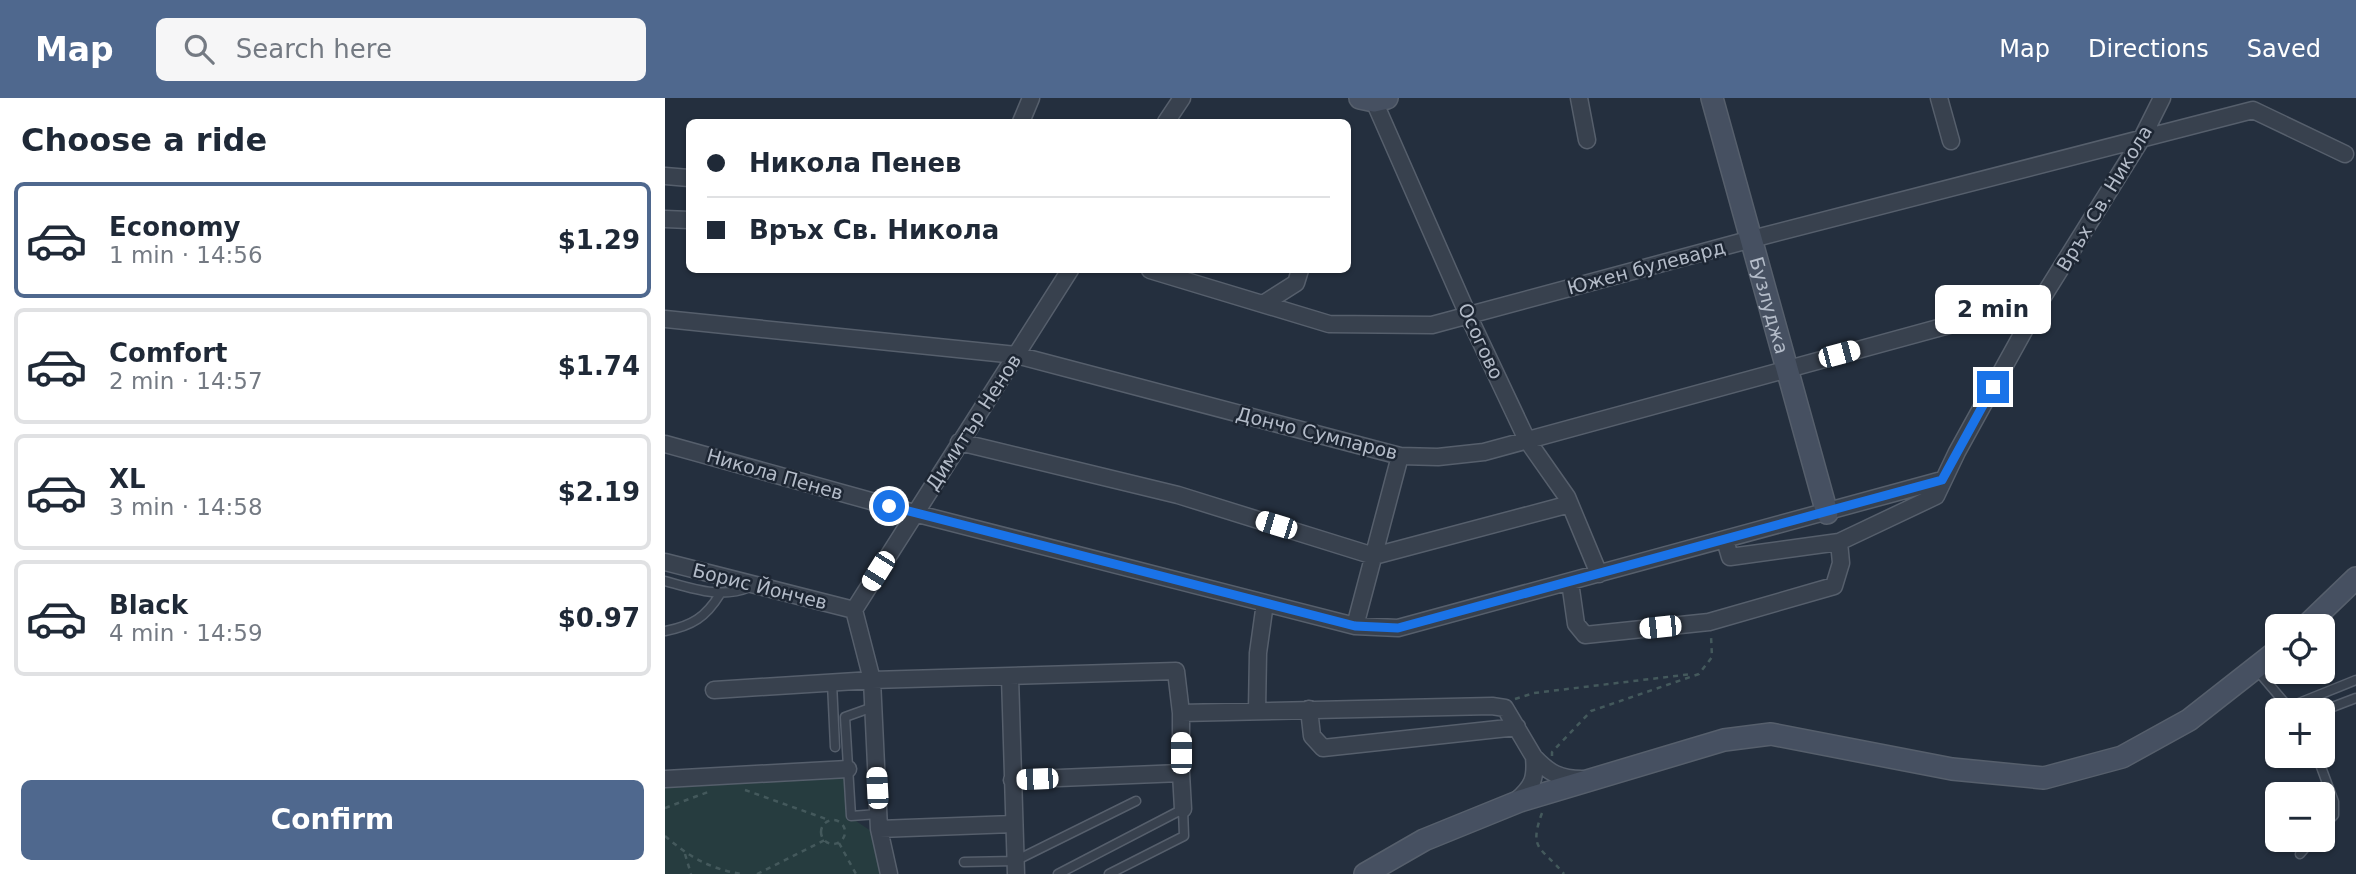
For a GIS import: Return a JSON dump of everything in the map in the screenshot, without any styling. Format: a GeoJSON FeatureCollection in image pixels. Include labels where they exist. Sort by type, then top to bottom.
{"type":"FeatureCollection","features":[{"type":"Feature","properties":{"kind":"street"},"geometry":{"type":"LineString","coordinates":[[1022,119],[1031,98]]}},
{"type":"Feature","properties":{"kind":"street"},"geometry":{"type":"LineString","coordinates":[[1168,119],[1182,98]]}},
{"type":"Feature","properties":{"kind":"street"},"geometry":{"type":"LineString","coordinates":[[1579,98],[1587,140]]}},
{"type":"Feature","properties":{"kind":"street","name":"Бузлуджа"},"geometry":{"type":"LineString","coordinates":[[1712,98],[1789,367],[1827,513]]}},
{"type":"Feature","properties":{"kind":"street"},"geometry":{"type":"LineString","coordinates":[[1939,98],[1951,141]]}},
{"type":"Feature","properties":{"kind":"street","name":"Осогово"},"geometry":{"type":"LineString","coordinates":[[1374,99],[1468,316],[1527,440],[1570,504],[1599,574]]}},
{"type":"Feature","properties":{"kind":"street","name":"Връх Св. Никола"},"geometry":{"type":"LineString","coordinates":[[1725,540],[1730,557],[1839,542],[1936,496],[1942,480],[2041,300],[2165,99]]}},
{"type":"Feature","properties":{"kind":"street","name":"Южен булевард"},"geometry":{"type":"LineString","coordinates":[[1160,273],[1329,324],[1432,325],[1752,239],[2253,110],[2345,154]]}},
{"type":"Feature","properties":{"kind":"street"},"geometry":{"type":"LineString","coordinates":[[665,176],[686,178]]}},
{"type":"Feature","properties":{"kind":"street"},"geometry":{"type":"LineString","coordinates":[[665,219],[686,220]]}},
{"type":"Feature","properties":{"kind":"street","name":"Димитър Ненов"},"geometry":{"type":"LineString","coordinates":[[854,610],[1068,273]]}},
{"type":"Feature","properties":{"kind":"street"},"geometry":{"type":"LineString","coordinates":[[1263,304],[1296,282],[1299,273]]}},
{"type":"Feature","properties":{"kind":"street","name":"Дончо Сумпаров"},"geometry":{"type":"LineString","coordinates":[[665,319],[1016,355],[1400,456],[1438,457],[1484,452],[2041,300]]}},
{"type":"Feature","properties":{"kind":"street"},"geometry":{"type":"LineString","coordinates":[[959,442],[1178,495],[1374,556],[1570,504]]}},
{"type":"Feature","properties":{"kind":"street","name":"Никола Пенев"},"geometry":{"type":"LineString","coordinates":[[665,443],[914,513],[1355,626],[1398,628],[1942,480]]}},
{"type":"Feature","properties":{"kind":"street"},"geometry":{"type":"LineString","coordinates":[[1355,626],[1400,456]]}},
{"type":"Feature","properties":{"kind":"street"},"geometry":{"type":"LineString","coordinates":[[1570,582],[1576,624],[1585,635],[1709,622],[1834,586],[1841,563],[1839,542]]}},
{"type":"Feature","properties":{"kind":"street","name":"Борис Йончев"},"geometry":{"type":"LineString","coordinates":[[665,562],[854,610]]}},
{"type":"Feature","properties":{"kind":"street"},"geometry":{"type":"LineString","coordinates":[[2318,614],[2356,578]]}},
{"type":"Feature","properties":{"kind":"street"},"geometry":{"type":"LineString","coordinates":[[1257,710],[1258,653],[1265,603]]}},
{"type":"Feature","properties":{"kind":"street"},"geometry":{"type":"LineString","coordinates":[[854,610],[872,680],[879,821],[889,874]]}},
{"type":"Feature","properties":{"kind":"street"},"geometry":{"type":"LineString","coordinates":[[1365,874],[1424,840],[1513,804],[1551,782],[1594,779],[1724,740],[1771,734],[1952,769],[2044,778],[2122,757],[2189,720],[2265,661]]}},
{"type":"Feature","properties":{"kind":"street"},"geometry":{"type":"LineString","coordinates":[[714,690],[872,680],[1176,671],[1181,713],[1183,809]]}},
{"type":"Feature","properties":{"kind":"street"},"geometry":{"type":"LineString","coordinates":[[1010,677],[1015,867]]}},
{"type":"Feature","properties":{"kind":"street"},"geometry":{"type":"LineString","coordinates":[[1181,713],[1492,706],[1505,708],[1551,782]]}},
{"type":"Feature","properties":{"kind":"street"},"geometry":{"type":"LineString","coordinates":[[1310,709],[1313,736],[1323,748],[1517,727]]}},
{"type":"Feature","properties":{"kind":"street"},"geometry":{"type":"LineString","coordinates":[[1513,804],[1530,788],[1536,776],[1534,757]]}},
{"type":"Feature","properties":{"kind":"street"},"geometry":{"type":"LineString","coordinates":[[665,779],[848,769]]}},
{"type":"Feature","properties":{"kind":"street"},"geometry":{"type":"LineString","coordinates":[[1012,780],[1181,773]]}},
{"type":"Feature","properties":{"kind":"street"},"geometry":{"type":"LineString","coordinates":[[879,821],[1013,824]]}},
{"type":"Feature","properties":{"kind":"lane"},"geometry":{"type":"LineString","coordinates":[[665,581],[720,594],[734,593],[755,585]]}},
{"type":"Feature","properties":{"kind":"lane"},"geometry":{"type":"LineString","coordinates":[[665,631],[695,622],[708,613],[720,594]]}},
{"type":"Feature","properties":{"kind":"lane"},"geometry":{"type":"LineString","coordinates":[[2256,669],[2281,698]]}},
{"type":"Feature","properties":{"kind":"lane"},"geometry":{"type":"LineString","coordinates":[[2315,698],[2356,680]]}},
{"type":"Feature","properties":{"kind":"lane"},"geometry":{"type":"LineString","coordinates":[[832,683],[835,747]]}},
{"type":"Feature","properties":{"kind":"lane"},"geometry":{"type":"LineString","coordinates":[[2335,706],[2356,698]]}},
{"type":"Feature","properties":{"kind":"lane"},"geometry":{"type":"LineString","coordinates":[[873,707],[845,717],[851,816],[879,821]]}},
{"type":"Feature","properties":{"kind":"lane"},"geometry":{"type":"LineString","coordinates":[[964,862],[1015,867],[1136,801]]}},
{"type":"Feature","properties":{"kind":"lane"},"geometry":{"type":"LineString","coordinates":[[1058,874],[1183,809],[1184,836],[1109,874]]}},
{"type":"Feature","properties":{"kind":"path"},"geometry":{"type":"LineString","coordinates":[[1564,874],[1537,845],[1534,834],[1551,782],[1552,751],[1591,711],[1699,674],[1713,657],[1709,622]]}},
{"type":"Feature","properties":{"kind":"path"},"geometry":{"type":"LineString","coordinates":[[1492,706],[1534,693],[1699,674]]}},
{"type":"Feature","properties":{"kind":"path"},"geometry":{"type":"LineString","coordinates":[[740,788],[829,820],[837,820],[845,829],[839,842]]}},
{"type":"Feature","properties":{"kind":"path"},"geometry":{"type":"LineString","coordinates":[[825,840],[822,829],[829,820]]}},
{"type":"Feature","properties":{"kind":"path"},"geometry":{"type":"LineString","coordinates":[[665,836],[685,853],[707,866],[742,874]]}},
{"type":"Feature","properties":{"kind":"path"},"geometry":{"type":"LineString","coordinates":[[757,874],[825,840],[839,842]]}},
{"type":"Feature","properties":{"kind":"path"},"geometry":{"type":"LineString","coordinates":[[839,842],[856,874]]}},
{"type":"Feature","properties":{"kind":"path"},"geometry":{"type":"LineString","coordinates":[[685,853],[691,874]]}},
{"type":"Feature","properties":{"kind":"green space"},"geometry":{"type":"Polygon","coordinates":[[[846,772],[847,815],[871,831],[884,874],[665,874],[665,783],[846,772]]]}},
{"type":"Feature","properties":{"kind":"route"},"geometry":{"type":"LineString","coordinates":[[889,506],[1355,626],[1398,628],[1942,480],[1993,387]]}}]}
